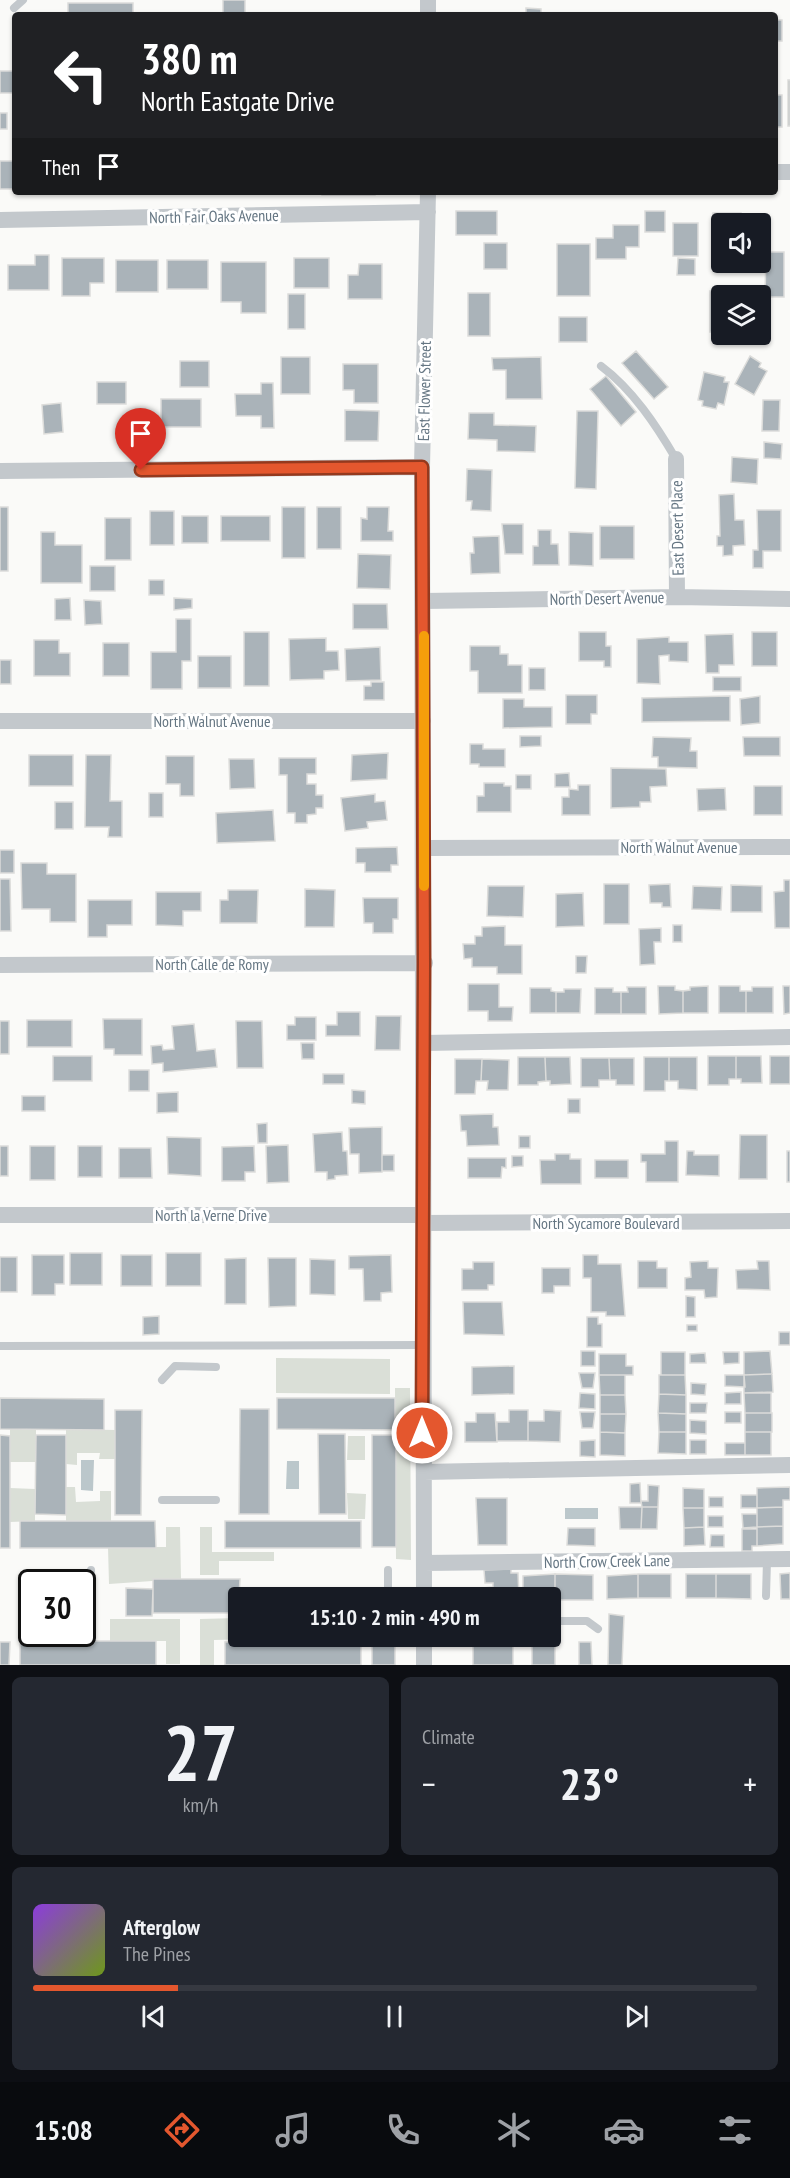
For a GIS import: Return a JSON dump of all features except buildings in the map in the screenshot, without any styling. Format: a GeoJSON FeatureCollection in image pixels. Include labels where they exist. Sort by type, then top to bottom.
{"type":"FeatureCollection","features":[{"type":"Feature","properties":{"kind":"street","name":"East Flower Street"},"geometry":{"type":"LineString","coordinates":[[424,1587],[422,467],[428,195]]}},
{"type":"Feature","properties":{"kind":"street","name":"North Fair Oaks Avenue"},"geometry":{"type":"LineString","coordinates":[[0,220],[428,212]]}},
{"type":"Feature","properties":{"kind":"street","name":"East Desert Place"},"geometry":{"type":"LineString","coordinates":[[676,459],[677,597]]}},
{"type":"Feature","properties":{"kind":"street"},"geometry":{"type":"LineString","coordinates":[[0,471],[422,467]]}},
{"type":"Feature","properties":{"kind":"street","name":"North Desert Avenue"},"geometry":{"type":"LineString","coordinates":[[424,601],[677,597],[790,599]]}},
{"type":"Feature","properties":{"kind":"street","name":"North Walnut Avenue"},"geometry":{"type":"LineString","coordinates":[[0,722],[423,721]]}},
{"type":"Feature","properties":{"kind":"street","name":"North Walnut Avenue"},"geometry":{"type":"LineString","coordinates":[[424,848],[790,846]]}},
{"type":"Feature","properties":{"kind":"street","name":"North Calle de Romy"},"geometry":{"type":"LineString","coordinates":[[0,965],[424,963]]}},
{"type":"Feature","properties":{"kind":"street"},"geometry":{"type":"LineString","coordinates":[[424,1043],[790,1037]]}},
{"type":"Feature","properties":{"kind":"street","name":"North la Verne Drive"},"geometry":{"type":"LineString","coordinates":[[0,1215],[422,1219]]}},
{"type":"Feature","properties":{"kind":"street","name":"North Sycamore Boulevard"},"geometry":{"type":"LineString","coordinates":[[422,1219],[790,1221]]}},
{"type":"Feature","properties":{"kind":"street"},"geometry":{"type":"LineString","coordinates":[[424,1473],[790,1465]]}},
{"type":"Feature","properties":{"kind":"street","name":"North Crow Creek Lane"},"geometry":{"type":"LineString","coordinates":[[424,1563],[790,1559]]}},
{"type":"Feature","properties":{"kind":"street"},"geometry":{"type":"LineString","coordinates":[[424,1647],[424,1665]]}},
{"type":"Feature","properties":{"kind":"lane"},"geometry":{"type":"LineString","coordinates":[[14,8],[23,0]]}},
{"type":"Feature","properties":{"kind":"lane"},"geometry":{"type":"LineString","coordinates":[[601,366],[614,375],[654,423],[676,459]]}},
{"type":"Feature","properties":{"kind":"lane"},"geometry":{"type":"LineString","coordinates":[[0,1346],[422,1345]]}},
{"type":"Feature","properties":{"kind":"lane"},"geometry":{"type":"LineString","coordinates":[[162,1380],[175,1366],[216,1366]]}},
{"type":"Feature","properties":{"kind":"lane"},"geometry":{"type":"LineString","coordinates":[[162,1500],[216,1500]]}},
{"type":"Feature","properties":{"kind":"lane"},"geometry":{"type":"LineString","coordinates":[[766,1596],[767,1560]]}},
{"type":"Feature","properties":{"kind":"lane"},"geometry":{"type":"LineString","coordinates":[[388,1570],[388,1587]]}},
{"type":"Feature","properties":{"kind":"lane"},"geometry":{"type":"LineString","coordinates":[[561,1621],[587,1621],[598,1629]]}},
{"type":"Feature","properties":{"kind":"shaded area"},"geometry":{"type":"Polygon","coordinates":[[[276,1358],[390,1359],[390,1394],[276,1393],[276,1358]]]}},
{"type":"Feature","properties":{"kind":"shaded area"},"geometry":{"type":"Polygon","coordinates":[[[395,1388],[410,1388],[411,1560],[396,1559],[395,1388]]]}},
{"type":"Feature","properties":{"kind":"shaded area"},"geometry":{"type":"Polygon","coordinates":[[[10,1429],[36,1429],[36,1462],[10,1462],[10,1429]]]}},
{"type":"Feature","properties":{"kind":"shaded area"},"geometry":{"type":"Polygon","coordinates":[[[66,1429],[115,1430],[115,1459],[99,1459],[100,1453],[77,1453],[77,1465],[66,1464],[66,1429]]]}},
{"type":"Feature","properties":{"kind":"shaded area"},"geometry":{"type":"Polygon","coordinates":[[[348,1436],[365,1436],[365,1460],[347,1460],[348,1436]]]}},
{"type":"Feature","properties":{"kind":"shaded area"},"geometry":{"type":"Polygon","coordinates":[[[81,1460],[94,1460],[93,1491],[81,1490],[81,1460]]]}},
{"type":"Feature","properties":{"kind":"shaded area"},"geometry":{"type":"Polygon","coordinates":[[[287,1461],[299,1461],[299,1489],[286,1489],[287,1461]]]}},
{"type":"Feature","properties":{"kind":"shaded area"},"geometry":{"type":"Polygon","coordinates":[[[66,1487],[75,1487],[76,1502],[100,1501],[100,1491],[111,1491],[111,1521],[66,1522],[66,1487]]]}},
{"type":"Feature","properties":{"kind":"shaded area"},"geometry":{"type":"Polygon","coordinates":[[[10,1488],[35,1489],[35,1521],[10,1522],[10,1488]]]}},
{"type":"Feature","properties":{"kind":"shaded area"},"geometry":{"type":"Polygon","coordinates":[[[347,1493],[366,1494],[365,1519],[348,1519],[347,1493]]]}},
{"type":"Feature","properties":{"kind":"shaded area"},"geometry":{"type":"Polygon","coordinates":[[[565,1508],[598,1508],[598,1519],[565,1519],[565,1508]]]}},
{"type":"Feature","properties":{"kind":"shaded area"},"geometry":{"type":"Polygon","coordinates":[[[166,1527],[180,1527],[181,1579],[109,1584],[108,1547],[166,1547],[166,1527]]]}},
{"type":"Feature","properties":{"kind":"shaded area"},"geometry":{"type":"Polygon","coordinates":[[[200,1527],[212,1527],[212,1552],[274,1552],[274,1561],[219,1561],[219,1575],[200,1575],[200,1527]]]}},
{"type":"Feature","properties":{"kind":"shaded area"},"geometry":{"type":"Polygon","coordinates":[[[228,1618],[228,1640],[214,1640],[214,1665],[200,1665],[200,1619],[228,1618]]]}},
{"type":"Feature","properties":{"kind":"shaded area"},"geometry":{"type":"Polygon","coordinates":[[[110,1619],[180,1619],[180,1664],[166,1664],[166,1641],[110,1641],[110,1619]]]}},
{"type":"Feature","properties":{"kind":"slow traffic"},"geometry":{"type":"LineString","coordinates":[[424,636],[424,886]]}},
{"type":"Feature","properties":{"kind":"route"},"geometry":{"type":"LineString","coordinates":[[141,470],[422,467],[424,963],[422,1433]]}}]}
